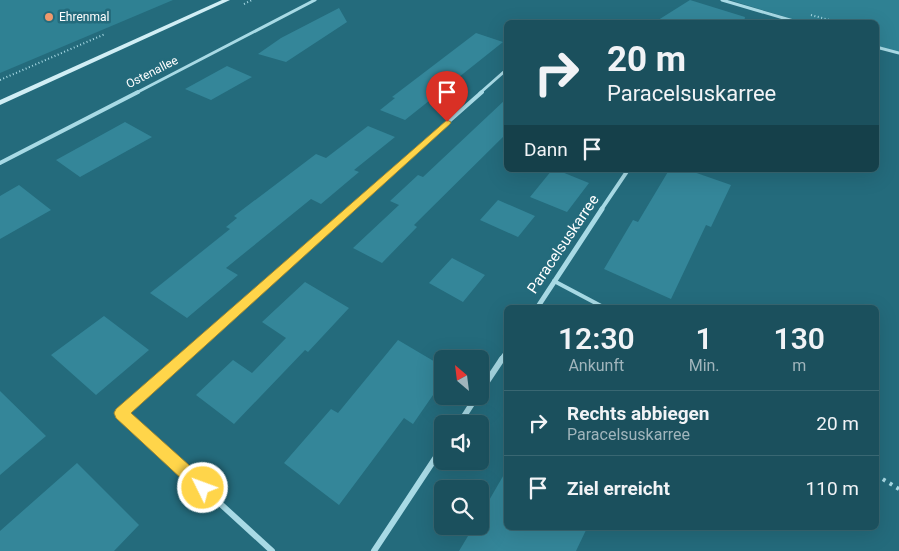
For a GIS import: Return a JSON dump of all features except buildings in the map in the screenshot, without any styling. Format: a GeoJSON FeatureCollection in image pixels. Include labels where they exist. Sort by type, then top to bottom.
{"type":"FeatureCollection","features":[{"type":"Feature","properties":{"kind":"main road"},"geometry":{"type":"LineString","coordinates":[[0,103],[226,0]]}},
{"type":"Feature","properties":{"kind":"street","name":"Ostenallee"},"geometry":{"type":"LineString","coordinates":[[0,164],[315,0]]}},
{"type":"Feature","properties":{"kind":"street"},"geometry":{"type":"LineString","coordinates":[[722,0],[789,20]]}},
{"type":"Feature","properties":{"kind":"street"},"geometry":{"type":"LineString","coordinates":[[879,48],[899,54]]}},
{"type":"Feature","properties":{"kind":"street"},"geometry":{"type":"LineString","coordinates":[[272,551],[121,413],[504,72]]}},
{"type":"Feature","properties":{"kind":"street","name":"Paracelsuskarree"},"geometry":{"type":"LineString","coordinates":[[539,305],[627,172]]}},
{"type":"Feature","properties":{"kind":"street"},"geometry":{"type":"LineString","coordinates":[[489,378],[504,356]]}},
{"type":"Feature","properties":{"kind":"street"},"geometry":{"type":"LineString","coordinates":[[374,551],[434,460]]}},
{"type":"Feature","properties":{"kind":"lane"},"geometry":{"type":"LineString","coordinates":[[554,281],[599,305]]}},
{"type":"Feature","properties":{"kind":"path"},"geometry":{"type":"LineString","coordinates":[[0,80],[108,33]]}},
{"type":"Feature","properties":{"kind":"path"},"geometry":{"type":"LineString","coordinates":[[879,477],[899,489]]}},
{"type":"Feature","properties":{"kind":"shaded area"},"geometry":{"type":"Polygon","coordinates":[[[0,0],[173,0],[0,73],[0,0]]]}},
{"type":"Feature","properties":{"kind":"shaded area"},"geometry":{"type":"Polygon","coordinates":[[[730,0],[899,0],[899,53],[879,47],[879,20],[795,20],[730,0]]]}},
{"type":"Feature","properties":{"kind":"place","name":"Ehrenmal"},"geometry":{"type":"Point","coordinates":[49,17]}},
{"type":"Feature","properties":{"kind":"route"},"geometry":{"type":"LineString","coordinates":[[203,488],[121,413],[447,122]]}}]}
